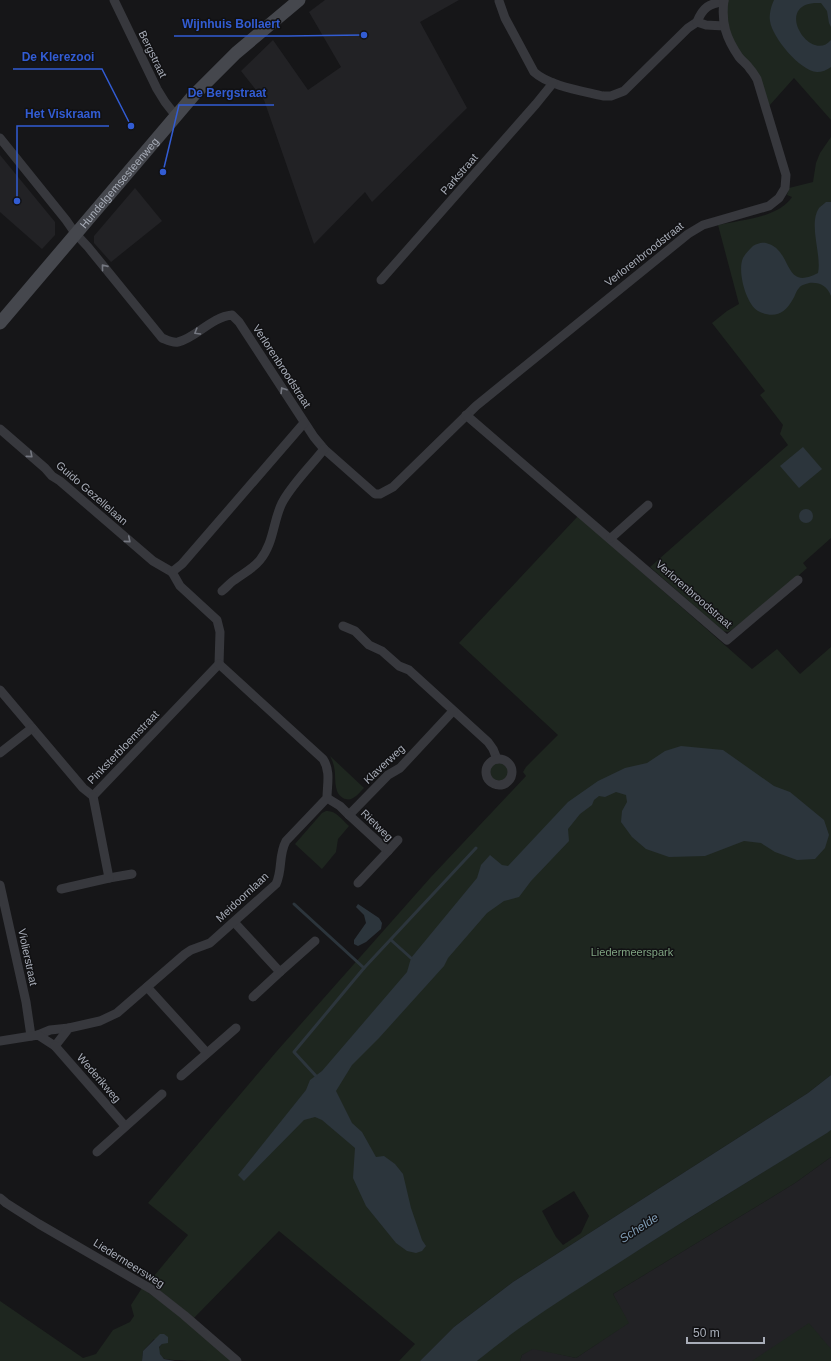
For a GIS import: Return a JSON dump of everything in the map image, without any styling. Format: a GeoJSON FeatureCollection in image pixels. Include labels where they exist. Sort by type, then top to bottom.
{"type":"FeatureCollection","features":[{"type":"Feature","properties":{"kind":"main road","name":"Hundelgemsesteenweg"},"geometry":{"type":"LineString","coordinates":[[0,323],[197,91],[236,53],[298,0]]}},
{"type":"Feature","properties":{"kind":"street","name":"Bergstraat"},"geometry":{"type":"LineString","coordinates":[[114,0],[157,89],[176,116]]}},
{"type":"Feature","properties":{"kind":"street"},"geometry":{"type":"LineString","coordinates":[[499,1],[506,18],[534,72],[540,78],[553,83],[603,96],[611,96],[617,95],[624,91],[688,28],[697,22],[700,14],[705,8],[712,3],[724,0]]}},
{"type":"Feature","properties":{"kind":"street","name":"Verlorenbroodstraat"},"geometry":{"type":"LineString","coordinates":[[75,233],[162,338],[170,342],[177,342],[185,339],[223,316],[232,315],[239,322],[304,423],[324,449],[375,494],[380,494],[393,487],[476,406],[688,234],[703,225],[769,206],[779,198],[785,188],[786,174],[757,79],[734,48],[724,26],[724,0]]}},
{"type":"Feature","properties":{"kind":"street"},"geometry":{"type":"LineString","coordinates":[[697,22],[706,25],[724,26]]}},
{"type":"Feature","properties":{"kind":"street","name":"Parkstraat"},"geometry":{"type":"LineString","coordinates":[[382,280],[553,83]]}},
{"type":"Feature","properties":{"kind":"street"},"geometry":{"type":"LineString","coordinates":[[0,138],[75,233]]}},
{"type":"Feature","properties":{"kind":"street","name":"Verlorenbroodstraat"},"geometry":{"type":"LineString","coordinates":[[466,415],[728,640],[798,580]]}},
{"type":"Feature","properties":{"kind":"street"},"geometry":{"type":"LineString","coordinates":[[172,572],[182,564],[304,423]]}},
{"type":"Feature","properties":{"kind":"street","name":"Guido Gezellelaan"},"geometry":{"type":"LineString","coordinates":[[0,429],[45,468],[52,476],[60,481],[153,561],[172,572],[180,586],[217,620],[220,632],[219,664]]}},
{"type":"Feature","properties":{"kind":"street"},"geometry":{"type":"LineString","coordinates":[[222,591],[260,560],[273,535],[278,513],[283,502],[289,492],[324,449]]}},
{"type":"Feature","properties":{"kind":"street"},"geometry":{"type":"LineString","coordinates":[[611,538],[648,505]]}},
{"type":"Feature","properties":{"kind":"street"},"geometry":{"type":"LineString","coordinates":[[343,626],[355,631],[369,645],[382,651],[399,666],[409,670],[488,742],[497,759]]}},
{"type":"Feature","properties":{"kind":"street"},"geometry":{"type":"LineString","coordinates":[[219,664],[322,759],[327,766],[328,772],[328,798],[340,806],[349,815]]}},
{"type":"Feature","properties":{"kind":"street","name":"Pinksterbloemstraat"},"geometry":{"type":"LineString","coordinates":[[0,690],[83,788],[93,796],[219,664]]}},
{"type":"Feature","properties":{"kind":"street","name":"Klaverweg"},"geometry":{"type":"LineString","coordinates":[[349,815],[388,775],[400,768],[454,711]]}},
{"type":"Feature","properties":{"kind":"street"},"geometry":{"type":"LineString","coordinates":[[0,753],[32,728]]}},
{"type":"Feature","properties":{"kind":"street"},"geometry":{"type":"LineString","coordinates":[[93,796],[109,878]]}},
{"type":"Feature","properties":{"kind":"street","name":"Meidoornlaan"},"geometry":{"type":"LineString","coordinates":[[0,1041],[100,1021],[117,1013],[185,954],[191,950],[210,943],[276,884],[280,875],[282,850],[286,841],[328,798]]}},
{"type":"Feature","properties":{"kind":"street","name":"Rietweg"},"geometry":{"type":"LineString","coordinates":[[349,815],[388,851]]}},
{"type":"Feature","properties":{"kind":"street","name":"Rietweg"},"geometry":{"type":"LineString","coordinates":[[358,883],[398,840]]}},
{"type":"Feature","properties":{"kind":"street"},"geometry":{"type":"LineString","coordinates":[[61,889],[132,874]]}},
{"type":"Feature","properties":{"kind":"street","name":"Violierstraat"},"geometry":{"type":"LineString","coordinates":[[0,885],[26,1002],[35,1035]]}},
{"type":"Feature","properties":{"kind":"street"},"geometry":{"type":"LineString","coordinates":[[234,922],[280,972]]}},
{"type":"Feature","properties":{"kind":"street"},"geometry":{"type":"LineString","coordinates":[[253,996],[315,941]]}},
{"type":"Feature","properties":{"kind":"street"},"geometry":{"type":"LineString","coordinates":[[146,987],[207,1053]]}},
{"type":"Feature","properties":{"kind":"street"},"geometry":{"type":"LineString","coordinates":[[35,1035],[55,1046],[69,1028]]}},
{"type":"Feature","properties":{"kind":"street"},"geometry":{"type":"LineString","coordinates":[[181,1076],[236,1028]]}},
{"type":"Feature","properties":{"kind":"street","name":"Wederikweg"},"geometry":{"type":"LineString","coordinates":[[55,1046],[125,1126]]}},
{"type":"Feature","properties":{"kind":"street"},"geometry":{"type":"LineString","coordinates":[[97,1152],[162,1094]]}},
{"type":"Feature","properties":{"kind":"street","name":"Liedermeersweg"},"geometry":{"type":"LineString","coordinates":[[0,1198],[39,1224],[151,1289],[184,1314],[237,1361]]}},
{"type":"Feature","properties":{"kind":"shaded area"},"geometry":{"type":"Polygon","coordinates":[[[325,0],[459,0],[420,22],[467,108],[372,202],[365,192],[314,244],[264,100],[241,71],[273,40],[308,90],[341,67],[309,12],[325,0]]]}},
{"type":"Feature","properties":{"kind":"shaded area"},"geometry":{"type":"Polygon","coordinates":[[[0,155],[55,222],[55,235],[42,249],[0,212],[0,155]]]}},
{"type":"Feature","properties":{"kind":"shaded area"},"geometry":{"type":"Polygon","coordinates":[[[135,188],[162,221],[111,262],[94,243],[94,236],[135,188]]]}},
{"type":"Feature","properties":{"kind":"shaded area"},"geometry":{"type":"Polygon","coordinates":[[[831,1157],[831,1361],[520,1361],[522,1355],[533,1348],[576,1358],[628,1323],[613,1294],[795,1183],[831,1157]]]}},
{"type":"Feature","properties":{"kind":"green space"},"geometry":{"type":"Polygon","coordinates":[[[726,0],[831,0],[831,120],[794,78],[769,106],[726,26],[726,0]]]}},
{"type":"Feature","properties":{"kind":"green space"},"geometry":{"type":"Polygon","coordinates":[[[831,137],[831,538],[803,563],[807,568],[779,593],[733,629],[728,632],[723,631],[650,567],[788,445],[780,434],[783,425],[760,395],[765,391],[712,323],[739,304],[718,225],[768,214],[778,210],[786,204],[792,197],[787,195],[789,188],[813,182],[816,163],[820,153],[831,137]]]}},
{"type":"Feature","properties":{"kind":"green space","name":"Liedermeerspark"},"geometry":{"type":"Polygon","coordinates":[[[578,516],[752,669],[777,649],[800,674],[831,647],[831,1075],[808,1093],[513,1282],[454,1327],[420,1361],[399,1361],[415,1344],[279,1231],[194,1318],[149,1282],[188,1235],[148,1203],[277,1051],[431,877],[526,776],[523,772],[526,767],[558,735],[459,643],[578,516]],[[574,1191],[542,1211],[556,1237],[563,1245],[581,1233],[589,1216],[574,1191]]]}},
{"type":"Feature","properties":{"kind":"green space"},"geometry":{"type":"Polygon","coordinates":[[[330,756],[364,788],[352,799],[343,798],[338,793],[335,770],[330,756]]]}},
{"type":"Feature","properties":{"kind":"green space"},"geometry":{"type":"Polygon","coordinates":[[[499,763],[505,766],[508,772],[505,778],[499,781],[493,778],[490,772],[493,766],[499,763]]]}},
{"type":"Feature","properties":{"kind":"green space"},"geometry":{"type":"Polygon","coordinates":[[[326,811],[333,812],[349,826],[338,839],[336,852],[322,869],[295,844],[322,813],[326,811]]]}},
{"type":"Feature","properties":{"kind":"green space"},"geometry":{"type":"Polygon","coordinates":[[[831,1130],[831,1157],[795,1183],[613,1294],[629,1323],[576,1358],[533,1349],[522,1355],[520,1361],[477,1361],[500,1341],[555,1303],[831,1130]]]}},
{"type":"Feature","properties":{"kind":"green space"},"geometry":{"type":"Polygon","coordinates":[[[142,1288],[179,1315],[232,1361],[188,1361],[165,1359],[160,1355],[158,1349],[162,1344],[154,1339],[143,1351],[142,1361],[0,1361],[0,1301],[83,1358],[96,1354],[113,1330],[130,1322],[134,1316],[131,1305],[142,1288]]]}},
{"type":"Feature","properties":{"kind":"green space"},"geometry":{"type":"Polygon","coordinates":[[[809,1323],[831,1349],[831,1361],[752,1361],[809,1323]]]}},
{"type":"Feature","properties":{"kind":"water"},"geometry":{"type":"Polygon","coordinates":[[[774,0],[831,0],[831,27],[827,11],[821,3],[806,5],[798,11],[796,20],[799,30],[805,38],[813,44],[822,45],[831,40],[831,67],[821,72],[810,70],[795,60],[781,44],[772,28],[770,21],[770,10],[774,0]]]}},
{"type":"Feature","properties":{"kind":"water"},"geometry":{"type":"Polygon","coordinates":[[[826,202],[831,202],[831,296],[823,285],[809,283],[800,287],[790,304],[778,314],[769,315],[758,311],[746,295],[741,271],[743,258],[753,246],[766,243],[775,247],[781,253],[793,274],[799,277],[807,277],[818,273],[819,266],[815,222],[819,208],[826,202]]]}},
{"type":"Feature","properties":{"kind":"water"},"geometry":{"type":"Polygon","coordinates":[[[803,447],[822,469],[799,488],[780,466],[803,447]]]}},
{"type":"Feature","properties":{"kind":"water"},"geometry":{"type":"Polygon","coordinates":[[[803,509],[809,509],[813,513],[813,519],[809,523],[803,523],[799,519],[799,513],[803,509]]]}},
{"type":"Feature","properties":{"kind":"water"},"geometry":{"type":"Polygon","coordinates":[[[681,746],[723,750],[774,786],[790,792],[824,820],[829,835],[825,848],[815,859],[797,860],[775,852],[761,843],[744,841],[705,856],[669,857],[646,849],[632,837],[621,822],[622,811],[627,802],[626,795],[616,792],[605,797],[599,796],[594,800],[592,805],[580,814],[568,829],[569,841],[531,881],[519,897],[504,901],[487,913],[448,958],[444,966],[379,1038],[352,1065],[336,1091],[352,1123],[362,1132],[376,1157],[384,1156],[395,1164],[403,1174],[411,1208],[422,1240],[426,1246],[422,1251],[416,1253],[407,1251],[396,1243],[366,1206],[353,1178],[355,1148],[322,1120],[315,1117],[304,1120],[244,1181],[238,1175],[306,1090],[310,1080],[322,1071],[407,972],[411,958],[477,878],[481,865],[490,855],[502,865],[508,866],[568,802],[598,781],[625,768],[647,763],[665,751],[681,746]]]}},
{"type":"Feature","properties":{"kind":"water"},"geometry":{"type":"Polygon","coordinates":[[[358,904],[379,918],[382,923],[381,929],[366,942],[358,946],[354,944],[354,940],[366,923],[364,915],[356,907],[358,904]]]}},
{"type":"Feature","properties":{"kind":"water","name":"Schelde"},"geometry":{"type":"Polygon","coordinates":[[[831,1075],[831,1130],[827,1133],[667,1232],[561,1300],[510,1335],[477,1361],[420,1361],[454,1327],[513,1282],[808,1093],[831,1075]]]}},
{"type":"Feature","properties":{"kind":"water"},"geometry":{"type":"Polygon","coordinates":[[[160,1334],[164,1334],[168,1337],[168,1343],[162,1344],[159,1347],[160,1354],[164,1359],[175,1361],[142,1361],[143,1351],[160,1334]]]}},
{"type":"Feature","properties":{"kind":"waterway"},"geometry":{"type":"LineString","coordinates":[[316,1076],[294,1052],[364,968],[476,848]]}},
{"type":"Feature","properties":{"kind":"waterway"},"geometry":{"type":"LineString","coordinates":[[294,904],[364,968]]}},
{"type":"Feature","properties":{"kind":"waterway"},"geometry":{"type":"LineString","coordinates":[[391,940],[411,958]]}},
{"type":"Feature","properties":{"kind":"place","name":"Wijnhuis Bollaert"},"geometry":{"type":"Point","coordinates":[364,35]}},
{"type":"Feature","properties":{"kind":"place","name":"De Klerezooi"},"geometry":{"type":"Point","coordinates":[131,126]}},
{"type":"Feature","properties":{"kind":"place","name":"De Bergstraat"},"geometry":{"type":"Point","coordinates":[163,172]}},
{"type":"Feature","properties":{"kind":"place","name":"Het Viskraam"},"geometry":{"type":"Point","coordinates":[17,201]}}]}
